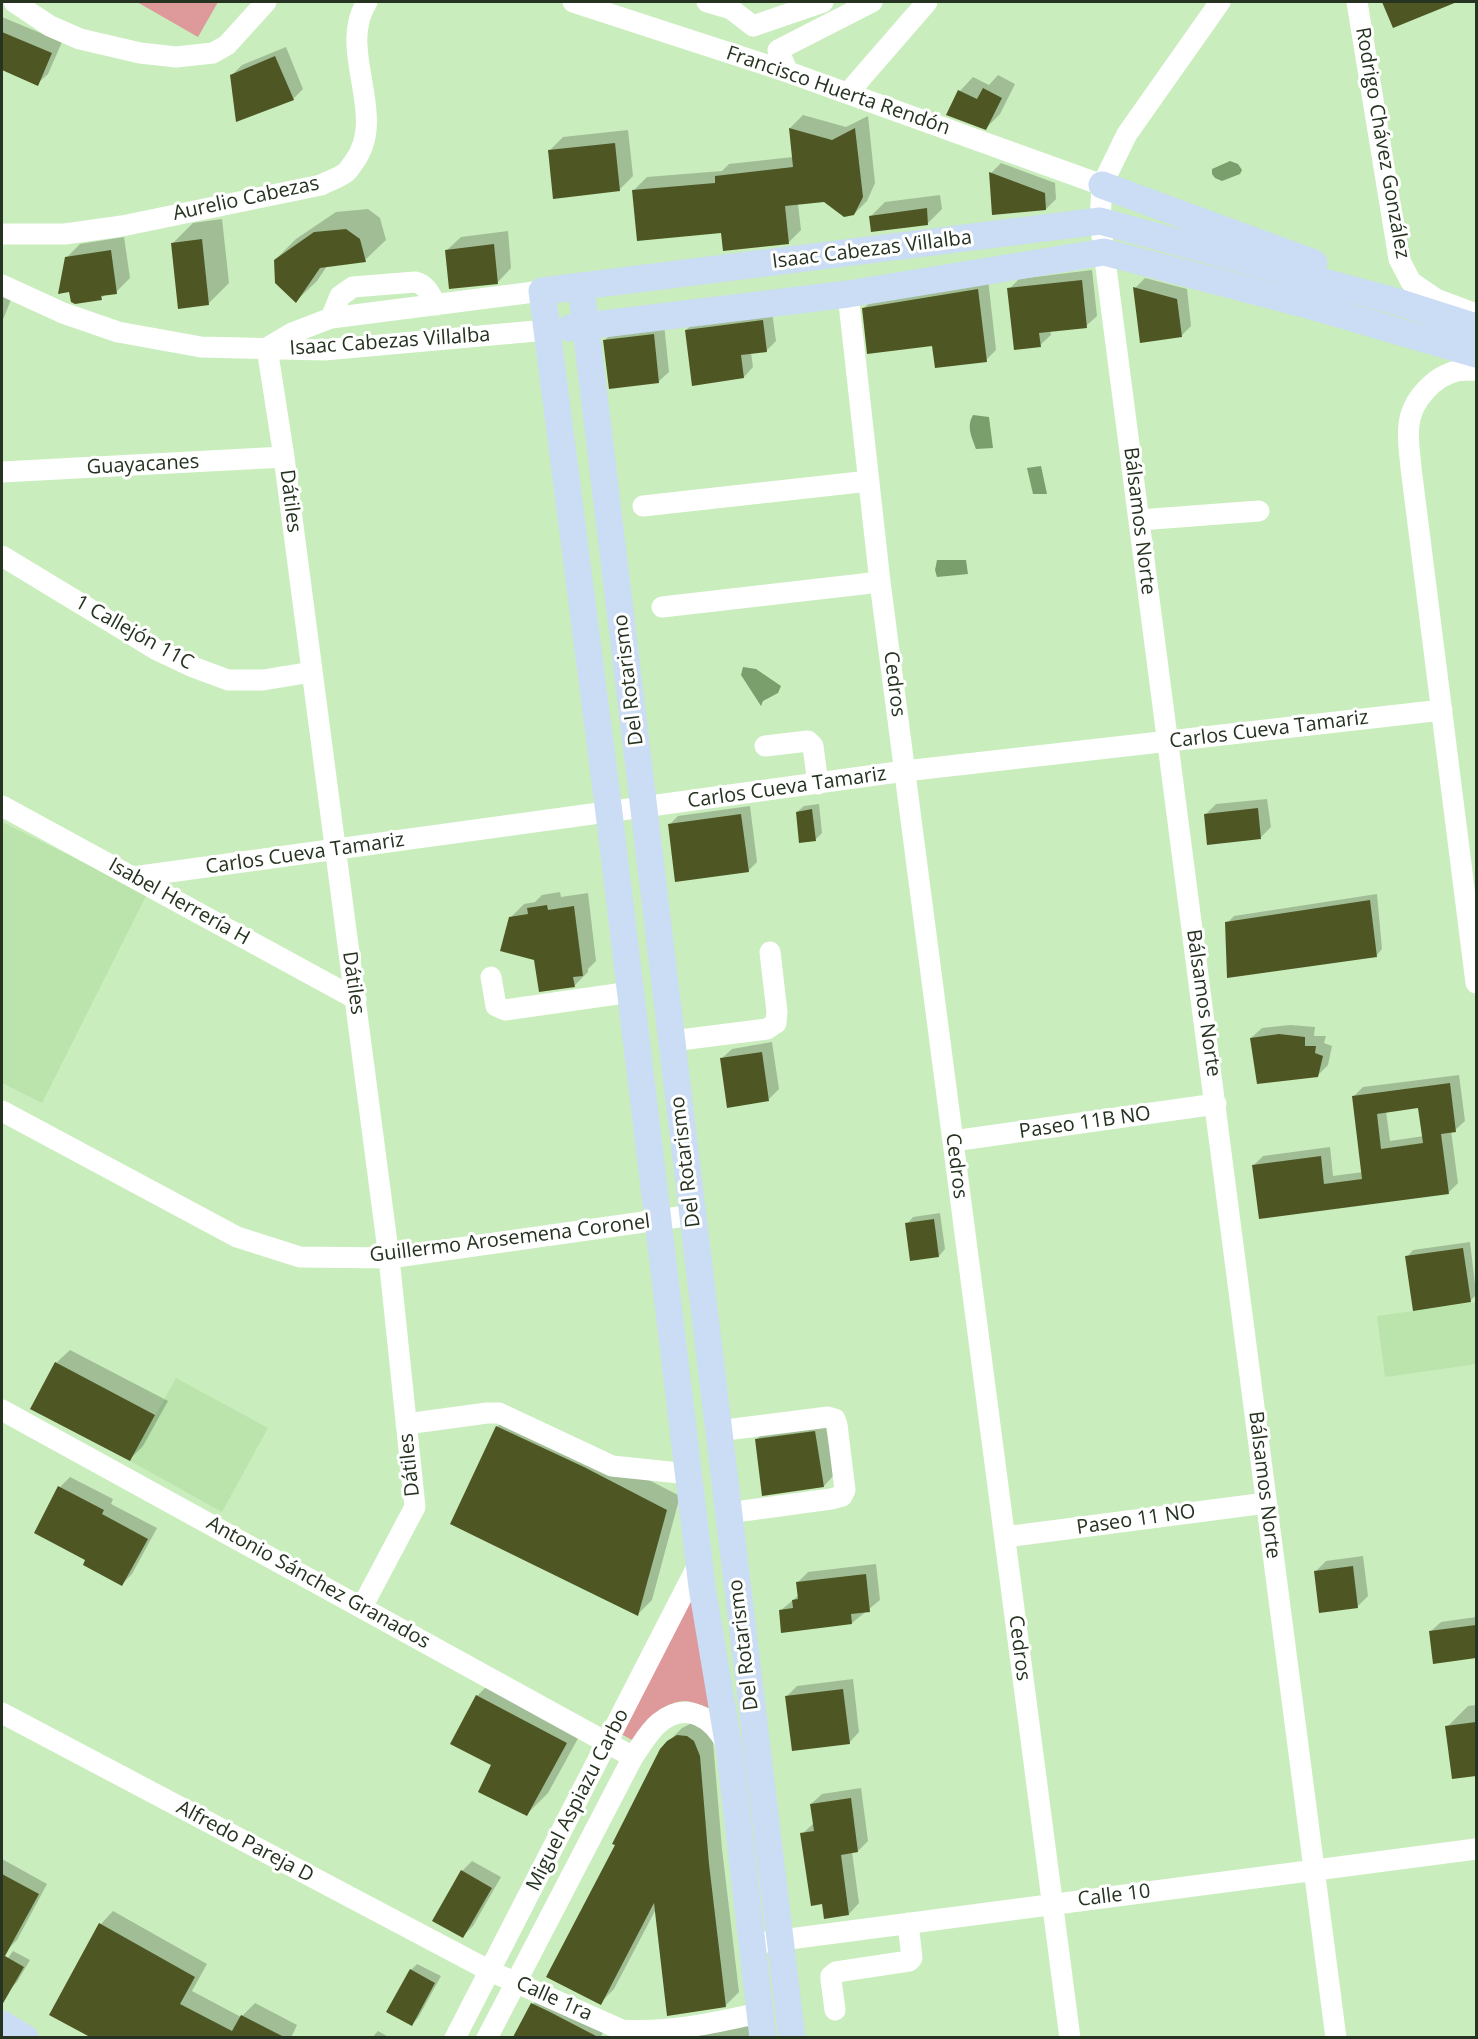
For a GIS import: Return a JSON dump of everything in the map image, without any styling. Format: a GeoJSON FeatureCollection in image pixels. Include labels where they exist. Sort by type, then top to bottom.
{"type":"FeatureCollection","features":[{"type":"Feature","properties":{"kind":"main road"},"geometry":{"type":"LineString","coordinates":[[1102,184],[1384,288],[1398,302]]}},
{"type":"Feature","properties":{"kind":"main road","name":"Isaac Cabezas Villalba"},"geometry":{"type":"LineString","coordinates":[[542,291],[1100,220],[1398,302],[1474,341]]}},
{"type":"Feature","properties":{"kind":"main road","name":"Isaac Cabezas Villalba"},"geometry":{"type":"LineString","coordinates":[[547,330],[848,294],[1104,252],[1316,307],[1474,341]]}},
{"type":"Feature","properties":{"kind":"main road","name":"Del Rotarismo"},"geometry":{"type":"LineString","coordinates":[[581,287],[792,2037]]}},
{"type":"Feature","properties":{"kind":"main road","name":"Del Rotarismo"},"geometry":{"type":"LineString","coordinates":[[542,291],[609,813],[699,1563],[730,1754],[761,2025]]}},
{"type":"Feature","properties":{"kind":"street"},"geometry":{"type":"LineString","coordinates":[[14,2],[50,26],[80,39],[140,53],[176,57],[213,53],[227,45],[266,2]]}},
{"type":"Feature","properties":{"kind":"street","name":"Aurelio Cabezas"},"geometry":{"type":"LineString","coordinates":[[2,234],[65,234],[122,225],[321,185],[347,172],[359,155],[368,130],[358,46],[361,10],[367,2]]}},
{"type":"Feature","properties":{"kind":"street"},"geometry":{"type":"LineString","coordinates":[[555,2],[595,9]]}},
{"type":"Feature","properties":{"kind":"street","name":"Francisco Huerta Rendón"},"geometry":{"type":"LineString","coordinates":[[573,2],[788,72],[1102,184]]}},
{"type":"Feature","properties":{"kind":"street"},"geometry":{"type":"LineString","coordinates":[[707,2],[731,9],[753,26],[823,2]]}},
{"type":"Feature","properties":{"kind":"street"},"geometry":{"type":"LineString","coordinates":[[788,72],[778,50],[872,2]]}},
{"type":"Feature","properties":{"kind":"street"},"geometry":{"type":"LineString","coordinates":[[848,93],[927,2]]}},
{"type":"Feature","properties":{"kind":"street","name":"Bálsamos Norte"},"geometry":{"type":"LineString","coordinates":[[1220,2],[1127,134],[1102,184],[1100,220],[1336,2037]]}},
{"type":"Feature","properties":{"kind":"street","name":"Rodrigo Chávez González"},"geometry":{"type":"LineString","coordinates":[[1357,2],[1399,259],[1412,282],[1436,299],[1474,341]]}},
{"type":"Feature","properties":{"kind":"street","name":"Isaac Cabezas Villalba"},"geometry":{"type":"LineString","coordinates":[[2,285],[63,313],[118,332],[201,347],[324,350],[547,330]]}},
{"type":"Feature","properties":{"kind":"street","name":"Isaac Cabezas Villalba"},"geometry":{"type":"LineString","coordinates":[[267,348],[292,333],[331,318],[542,291]]}},
{"type":"Feature","properties":{"kind":"street","name":"Cedros"},"geometry":{"type":"LineString","coordinates":[[848,294],[880,582],[1070,2037]]}},
{"type":"Feature","properties":{"kind":"street"},"geometry":{"type":"LineString","coordinates":[[1474,341],[1457,371],[1431,386],[1415,406],[1408,426],[1411,468],[1476,983]]}},
{"type":"Feature","properties":{"kind":"street","name":"Dátiles"},"geometry":{"type":"LineString","coordinates":[[267,348],[284,458],[356,999],[389,1258],[415,1507],[362,1607]]}},
{"type":"Feature","properties":{"kind":"street","name":"Guayacanes"},"geometry":{"type":"LineString","coordinates":[[2,472],[284,458]]}},
{"type":"Feature","properties":{"kind":"street"},"geometry":{"type":"LineString","coordinates":[[642,506],[869,481]]}},
{"type":"Feature","properties":{"kind":"street"},"geometry":{"type":"LineString","coordinates":[[1139,520],[1259,511]]}},
{"type":"Feature","properties":{"kind":"street","name":"1 Callejón 11C"},"geometry":{"type":"LineString","coordinates":[[2,556],[157,650],[193,667],[228,680],[263,680],[312,672]]}},
{"type":"Feature","properties":{"kind":"street"},"geometry":{"type":"LineString","coordinates":[[662,608],[880,582]]}},
{"type":"Feature","properties":{"kind":"street","name":"Carlos Cueva Tamariz"},"geometry":{"type":"LineString","coordinates":[[133,877],[905,771],[1442,710]]}},
{"type":"Feature","properties":{"kind":"street"},"geometry":{"type":"LineString","coordinates":[[765,746],[808,741],[813,746],[818,784]]}},
{"type":"Feature","properties":{"kind":"street","name":"Isabel Herrería H"},"geometry":{"type":"LineString","coordinates":[[2,806],[356,999]]}},
{"type":"Feature","properties":{"kind":"street"},"geometry":{"type":"LineString","coordinates":[[672,1041],[767,1029],[776,1023],[777,1012],[770,952]]}},
{"type":"Feature","properties":{"kind":"street"},"geometry":{"type":"LineString","coordinates":[[491,977],[496,1006],[505,1010],[631,992]]}},
{"type":"Feature","properties":{"kind":"street","name":"Paseo 11B NO"},"geometry":{"type":"LineString","coordinates":[[953,1141],[1216,1104]]}},
{"type":"Feature","properties":{"kind":"street","name":"Guillermo Arosemena Coronel"},"geometry":{"type":"LineString","coordinates":[[2,1111],[237,1237],[300,1257],[389,1258],[693,1215]]}},
{"type":"Feature","properties":{"kind":"street","name":"Antonio Sánchez Granados"},"geometry":{"type":"LineString","coordinates":[[2,1410],[633,1757]]}},
{"type":"Feature","properties":{"kind":"street"},"geometry":{"type":"LineString","coordinates":[[406,1424],[499,1413],[612,1466],[689,1474]]}},
{"type":"Feature","properties":{"kind":"street"},"geometry":{"type":"LineString","coordinates":[[718,1431],[828,1417],[835,1419],[845,1490],[842,1496],[831,1499],[728,1513]]}},
{"type":"Feature","properties":{"kind":"street","name":"Paseo 11 NO"},"geometry":{"type":"LineString","coordinates":[[1005,1537],[1266,1503]]}},
{"type":"Feature","properties":{"kind":"street","name":"Miguel Aspiazu Carbo"},"geometry":{"type":"LineString","coordinates":[[455,2037],[699,1563]]}},
{"type":"Feature","properties":{"kind":"street","name":"Alfredo Pareja D"},"geometry":{"type":"LineString","coordinates":[[2,1713],[490,1971]]}},
{"type":"Feature","properties":{"kind":"street","name":"Miguel Aspiazu Carbo"},"geometry":{"type":"LineString","coordinates":[[487,2037],[633,1757],[658,1723],[681,1713],[699,1715],[718,1730],[730,1754]]}},
{"type":"Feature","properties":{"kind":"street","name":"Calle 10"},"geometry":{"type":"LineString","coordinates":[[751,1944],[1476,1849]]}},
{"type":"Feature","properties":{"kind":"street"},"geometry":{"type":"LineString","coordinates":[[835,2010],[831,1976],[836,1972],[909,1961],[912,1958],[908,1923]]}},
{"type":"Feature","properties":{"kind":"street","name":"Calle 1ra"},"geometry":{"type":"LineString","coordinates":[[490,1971],[622,2030],[761,2025]]}},
{"type":"Feature","properties":{"kind":"shaded area"},"geometry":{"type":"Polygon","coordinates":[[[137,2],[218,2],[198,37],[137,2]]]}},
{"type":"Feature","properties":{"kind":"shaded area"},"geometry":{"type":"Polygon","coordinates":[[[1230,161],[1238,164],[1242,170],[1240,174],[1222,181],[1215,178],[1212,169],[1230,161]]]}},
{"type":"Feature","properties":{"kind":"shaded area"},"geometry":{"type":"Polygon","coordinates":[[[973,415],[989,417],[993,448],[976,449],[970,428],[973,415]]]}},
{"type":"Feature","properties":{"kind":"shaded area"},"geometry":{"type":"Polygon","coordinates":[[[1041,466],[1047,494],[1033,494],[1027,468],[1041,466]]]}},
{"type":"Feature","properties":{"kind":"shaded area"},"geometry":{"type":"Polygon","coordinates":[[[937,560],[966,560],[968,574],[937,577],[935,570],[937,560]]]}},
{"type":"Feature","properties":{"kind":"shaded area"},"geometry":{"type":"Polygon","coordinates":[[[743,667],[756,669],[781,686],[778,693],[763,701],[761,706],[741,675],[743,667]]]}},
{"type":"Feature","properties":{"kind":"shaded area"},"geometry":{"type":"Polygon","coordinates":[[[2,822],[147,894],[42,1103],[2,1083],[2,822]]]}},
{"type":"Feature","properties":{"kind":"shaded area"},"geometry":{"type":"Polygon","coordinates":[[[1476,1302],[1476,1364],[1385,1377],[1377,1316],[1476,1302]]]}},
{"type":"Feature","properties":{"kind":"shaded area"},"geometry":{"type":"Polygon","coordinates":[[[176,1378],[268,1428],[222,1512],[130,1461],[176,1378]]]}},
{"type":"Feature","properties":{"kind":"shaded area"},"geometry":{"type":"Polygon","coordinates":[[[693,1593],[720,1712],[688,1701],[675,1703],[654,1715],[634,1741],[621,1734],[693,1593]]]}},
{"type":"Feature","properties":{"kind":"building"},"geometry":{"type":"Polygon","coordinates":[[[1382,2],[1457,2],[1393,28],[1382,2]]]}},
{"type":"Feature","properties":{"kind":"building"},"geometry":{"type":"Polygon","coordinates":[[[2,32],[52,53],[38,86],[2,70],[2,32]]]}},
{"type":"Feature","properties":{"kind":"building"},"geometry":{"type":"Polygon","coordinates":[[[275,56],[294,100],[236,122],[230,75],[275,56]]]}},
{"type":"Feature","properties":{"kind":"building"},"geometry":{"type":"Polygon","coordinates":[[[983,88],[1002,98],[986,130],[946,115],[958,90],[977,99],[983,88]]]}},
{"type":"Feature","properties":{"kind":"building"},"geometry":{"type":"Polygon","coordinates":[[[789,128],[832,140],[855,128],[863,197],[854,215],[844,217],[824,202],[785,206],[789,244],[723,251],[721,233],[637,241],[632,190],[715,183],[715,176],[793,167],[789,128]]]}},
{"type":"Feature","properties":{"kind":"building"},"geometry":{"type":"Polygon","coordinates":[[[615,143],[620,191],[553,199],[548,150],[615,143]]]}},
{"type":"Feature","properties":{"kind":"building"},"geometry":{"type":"Polygon","coordinates":[[[989,172],[1045,193],[1046,210],[992,215],[989,172]]]}},
{"type":"Feature","properties":{"kind":"building"},"geometry":{"type":"Polygon","coordinates":[[[927,208],[928,225],[871,232],[869,216],[927,208]]]}},
{"type":"Feature","properties":{"kind":"building"},"geometry":{"type":"Polygon","coordinates":[[[346,229],[360,239],[366,262],[320,268],[296,303],[275,283],[274,260],[314,232],[346,229]]]}},
{"type":"Feature","properties":{"kind":"building"},"geometry":{"type":"Polygon","coordinates":[[[202,239],[209,305],[178,309],[171,243],[202,239]]]}},
{"type":"Feature","properties":{"kind":"building"},"geometry":{"type":"Polygon","coordinates":[[[494,244],[498,284],[449,289],[445,250],[494,244]]]}},
{"type":"Feature","properties":{"kind":"building"},"geometry":{"type":"Polygon","coordinates":[[[111,250],[117,294],[101,296],[102,300],[75,304],[71,302],[69,292],[58,294],[65,257],[111,250]]]}},
{"type":"Feature","properties":{"kind":"building"},"geometry":{"type":"Polygon","coordinates":[[[1082,280],[1087,328],[1039,333],[1041,347],[1014,350],[1007,288],[1082,280]]]}},
{"type":"Feature","properties":{"kind":"building"},"geometry":{"type":"Polygon","coordinates":[[[1133,287],[1177,299],[1182,337],[1140,343],[1133,287]]]}},
{"type":"Feature","properties":{"kind":"building"},"geometry":{"type":"Polygon","coordinates":[[[978,289],[987,362],[935,368],[932,346],[867,354],[862,308],[978,289]]]}},
{"type":"Feature","properties":{"kind":"building"},"geometry":{"type":"Polygon","coordinates":[[[763,320],[767,352],[741,355],[744,378],[692,386],[685,330],[763,320]]]}},
{"type":"Feature","properties":{"kind":"building"},"geometry":{"type":"Polygon","coordinates":[[[654,334],[659,383],[609,389],[603,340],[654,334]]]}},
{"type":"Feature","properties":{"kind":"building"},"geometry":{"type":"Polygon","coordinates":[[[1258,808],[1261,839],[1207,845],[1204,814],[1258,808]]]}},
{"type":"Feature","properties":{"kind":"building"},"geometry":{"type":"Polygon","coordinates":[[[812,809],[816,841],[799,843],[796,812],[812,809]]]}},
{"type":"Feature","properties":{"kind":"building"},"geometry":{"type":"Polygon","coordinates":[[[741,814],[749,872],[675,882],[668,824],[741,814]]]}},
{"type":"Feature","properties":{"kind":"building"},"geometry":{"type":"Polygon","coordinates":[[[1370,900],[1377,957],[1227,978],[1225,922],[1370,900]]]}},
{"type":"Feature","properties":{"kind":"building"},"geometry":{"type":"Polygon","coordinates":[[[547,905],[548,910],[574,906],[583,976],[573,977],[575,987],[539,992],[534,960],[500,951],[509,917],[528,914],[527,908],[547,905]]]}},
{"type":"Feature","properties":{"kind":"building"},"geometry":{"type":"Polygon","coordinates":[[[1279,1034],[1305,1037],[1305,1046],[1316,1046],[1315,1053],[1323,1056],[1318,1077],[1257,1084],[1250,1038],[1279,1034]]]}},
{"type":"Feature","properties":{"kind":"building"},"geometry":{"type":"Polygon","coordinates":[[[762,1052],[769,1101],[727,1108],[720,1058],[762,1052]]]}},
{"type":"Feature","properties":{"kind":"building"},"geometry":{"type":"Polygon","coordinates":[[[1450,1083],[1456,1132],[1441,1134],[1449,1194],[1259,1219],[1252,1165],[1321,1156],[1324,1184],[1362,1179],[1352,1096],[1450,1083]],[[1418,1108],[1377,1114],[1381,1149],[1423,1143],[1418,1108]]]}},
{"type":"Feature","properties":{"kind":"building"},"geometry":{"type":"Polygon","coordinates":[[[934,1219],[939,1257],[910,1261],[905,1223],[934,1219]]]}},
{"type":"Feature","properties":{"kind":"building"},"geometry":{"type":"Polygon","coordinates":[[[1463,1248],[1471,1302],[1413,1311],[1405,1256],[1463,1248]]]}},
{"type":"Feature","properties":{"kind":"building"},"geometry":{"type":"Polygon","coordinates":[[[55,1362],[155,1415],[130,1461],[30,1409],[55,1362]]]}},
{"type":"Feature","properties":{"kind":"building"},"geometry":{"type":"Polygon","coordinates":[[[496,1426],[584,1467],[667,1510],[638,1616],[450,1524],[496,1426]]]}},
{"type":"Feature","properties":{"kind":"building"},"geometry":{"type":"Polygon","coordinates":[[[815,1431],[824,1487],[762,1496],[755,1439],[815,1431]]]}},
{"type":"Feature","properties":{"kind":"building"},"geometry":{"type":"Polygon","coordinates":[[[58,1486],[104,1510],[102,1514],[148,1539],[122,1586],[83,1565],[85,1560],[34,1533],[58,1486]]]}},
{"type":"Feature","properties":{"kind":"building"},"geometry":{"type":"Polygon","coordinates":[[[1353,1566],[1358,1608],[1319,1613],[1314,1571],[1353,1566]]]}},
{"type":"Feature","properties":{"kind":"building"},"geometry":{"type":"Polygon","coordinates":[[[866,1574],[870,1612],[851,1614],[852,1624],[781,1633],[779,1610],[793,1608],[792,1600],[798,1599],[796,1582],[866,1574]]]}},
{"type":"Feature","properties":{"kind":"building"},"geometry":{"type":"Polygon","coordinates":[[[1476,1625],[1476,1658],[1433,1664],[1429,1631],[1476,1625]]]}},
{"type":"Feature","properties":{"kind":"building"},"geometry":{"type":"Polygon","coordinates":[[[843,1689],[850,1744],[792,1751],[785,1696],[843,1689]]]}},
{"type":"Feature","properties":{"kind":"building"},"geometry":{"type":"Polygon","coordinates":[[[476,1695],[567,1743],[527,1816],[478,1792],[491,1765],[450,1744],[476,1695]]]}},
{"type":"Feature","properties":{"kind":"building"},"geometry":{"type":"Polygon","coordinates":[[[1476,1722],[1476,1776],[1452,1779],[1445,1726],[1476,1722]]]}},
{"type":"Feature","properties":{"kind":"building"},"geometry":{"type":"Polygon","coordinates":[[[677,1735],[687,1736],[694,1741],[700,1756],[709,1864],[726,2007],[667,2016],[654,1903],[601,2005],[546,1977],[615,1845],[612,1844],[660,1749],[677,1735]]]}},
{"type":"Feature","properties":{"kind":"building"},"geometry":{"type":"Polygon","coordinates":[[[851,1798],[858,1852],[841,1855],[849,1915],[824,1919],[822,1904],[811,1906],[800,1833],[814,1831],[810,1804],[851,1798]]]}},
{"type":"Feature","properties":{"kind":"building"},"geometry":{"type":"Polygon","coordinates":[[[461,1870],[492,1888],[463,1938],[432,1921],[461,1870]]]}},
{"type":"Feature","properties":{"kind":"building"},"geometry":{"type":"Polygon","coordinates":[[[2,1874],[39,1894],[5,1956],[24,1967],[2,2005],[2,1874]]]}},
{"type":"Feature","properties":{"kind":"building"},"geometry":{"type":"Polygon","coordinates":[[[99,1923],[195,1977],[180,2004],[232,2031],[241,2015],[284,2037],[90,2037],[49,2015],[99,1923]]]}},
{"type":"Feature","properties":{"kind":"building"},"geometry":{"type":"Polygon","coordinates":[[[410,1969],[435,1983],[412,2026],[386,2012],[410,1969]]]}},
{"type":"Feature","properties":{"kind":"building"},"geometry":{"type":"Polygon","coordinates":[[[531,2003],[548,2011],[598,2037],[513,2037],[531,2003]]]}}]}
